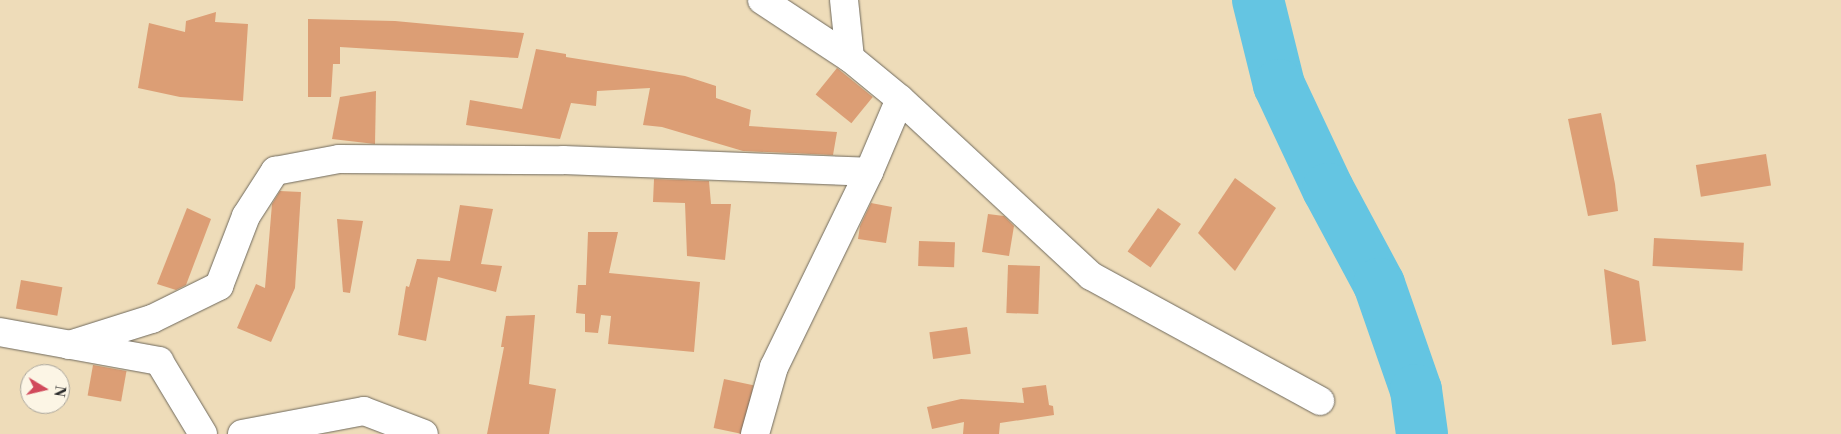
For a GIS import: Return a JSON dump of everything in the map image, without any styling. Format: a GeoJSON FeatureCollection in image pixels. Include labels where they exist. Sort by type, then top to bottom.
{"type":"FeatureCollection","features":[{"type":"Feature","properties":{"kind":"street"},"geometry":{"type":"LineString","coordinates":[[762,0],[850,58],[900,99],[1091,276],[1320,401]]}},
{"type":"Feature","properties":{"kind":"street"},"geometry":{"type":"LineString","coordinates":[[844,0],[850,58]]}},
{"type":"Feature","properties":{"kind":"street"},"geometry":{"type":"LineString","coordinates":[[756,434],[774,367],[869,172],[900,99]]}},
{"type":"Feature","properties":{"kind":"street"},"geometry":{"type":"LineString","coordinates":[[69,345],[152,319],[219,286],[246,216],[274,171],[339,159],[563,160],[869,172]]}},
{"type":"Feature","properties":{"kind":"street"},"geometry":{"type":"LineString","coordinates":[[0,332],[159,361],[203,434]]}},
{"type":"Feature","properties":{"kind":"street"},"geometry":{"type":"LineString","coordinates":[[242,434],[364,410],[424,434]]}},
{"type":"Feature","properties":{"kind":"building"},"geometry":{"type":"Polygon","coordinates":[[[216,12],[215,22],[248,24],[243,101],[180,97],[138,88],[149,23],[185,32],[186,21],[216,12]]]}},
{"type":"Feature","properties":{"kind":"building"},"geometry":{"type":"Polygon","coordinates":[[[308,19],[395,21],[524,33],[518,58],[340,47],[340,64],[333,64],[331,97],[308,97],[308,19]]]}},
{"type":"Feature","properties":{"kind":"building"},"geometry":{"type":"Polygon","coordinates":[[[536,49],[566,54],[566,57],[685,76],[716,86],[716,98],[751,110],[749,126],[837,132],[833,155],[743,151],[662,127],[643,125],[650,88],[597,91],[596,106],[571,103],[560,139],[466,125],[470,100],[522,109],[536,49]]]}},
{"type":"Feature","properties":{"kind":"building"},"geometry":{"type":"Polygon","coordinates":[[[837,68],[873,97],[851,123],[816,94],[837,68]]]}},
{"type":"Feature","properties":{"kind":"building"},"geometry":{"type":"Polygon","coordinates":[[[376,91],[375,144],[332,139],[340,97],[376,91]]]}},
{"type":"Feature","properties":{"kind":"building"},"geometry":{"type":"Polygon","coordinates":[[[1601,113],[1615,184],[1618,211],[1588,216],[1568,119],[1601,113]]]}},
{"type":"Feature","properties":{"kind":"building"},"geometry":{"type":"Polygon","coordinates":[[[1766,154],[1771,186],[1701,197],[1696,165],[1766,154]]]}},
{"type":"Feature","properties":{"kind":"building"},"geometry":{"type":"Polygon","coordinates":[[[1235,178],[1276,208],[1235,271],[1198,233],[1235,178]]]}},
{"type":"Feature","properties":{"kind":"building"},"geometry":{"type":"Polygon","coordinates":[[[654,179],[709,181],[711,204],[731,204],[725,260],[687,256],[685,203],[653,202],[654,179]]]}},
{"type":"Feature","properties":{"kind":"building"},"geometry":{"type":"Polygon","coordinates":[[[280,191],[301,192],[295,288],[271,342],[237,328],[256,284],[265,288],[272,204],[280,191]]]}},
{"type":"Feature","properties":{"kind":"building"},"geometry":{"type":"Polygon","coordinates":[[[871,203],[892,207],[886,243],[858,239],[860,226],[871,203]]]}},
{"type":"Feature","properties":{"kind":"building"},"geometry":{"type":"Polygon","coordinates":[[[460,205],[493,209],[481,264],[502,266],[496,292],[438,277],[426,341],[398,335],[406,286],[409,287],[417,259],[450,261],[460,205]]]}},
{"type":"Feature","properties":{"kind":"building"},"geometry":{"type":"Polygon","coordinates":[[[187,208],[211,219],[186,285],[176,290],[157,284],[187,208]]]}},
{"type":"Feature","properties":{"kind":"building"},"geometry":{"type":"Polygon","coordinates":[[[1158,208],[1181,224],[1151,267],[1128,251],[1158,208]]]}},
{"type":"Feature","properties":{"kind":"building"},"geometry":{"type":"Polygon","coordinates":[[[988,214],[1004,216],[1014,226],[1009,256],[982,252],[988,214]]]}},
{"type":"Feature","properties":{"kind":"building"},"geometry":{"type":"Polygon","coordinates":[[[337,219],[363,221],[350,293],[343,292],[337,219]]]}},
{"type":"Feature","properties":{"kind":"building"},"geometry":{"type":"Polygon","coordinates":[[[588,232],[618,232],[609,273],[700,282],[694,352],[608,344],[611,316],[601,315],[598,333],[585,332],[585,314],[576,313],[578,285],[586,285],[588,232]]]}},
{"type":"Feature","properties":{"kind":"building"},"geometry":{"type":"Polygon","coordinates":[[[1654,238],[1744,243],[1742,271],[1653,266],[1654,238]]]}},
{"type":"Feature","properties":{"kind":"building"},"geometry":{"type":"Polygon","coordinates":[[[919,241],[955,242],[954,267],[918,266],[919,241]]]}},
{"type":"Feature","properties":{"kind":"building"},"geometry":{"type":"Polygon","coordinates":[[[1008,265],[1040,266],[1038,314],[1006,313],[1008,265]]]}},
{"type":"Feature","properties":{"kind":"building"},"geometry":{"type":"Polygon","coordinates":[[[1604,269],[1639,281],[1646,341],[1612,345],[1604,269]]]}},
{"type":"Feature","properties":{"kind":"building"},"geometry":{"type":"Polygon","coordinates":[[[21,280],[62,287],[57,316],[16,309],[21,280]]]}},
{"type":"Feature","properties":{"kind":"building"},"geometry":{"type":"Polygon","coordinates":[[[535,315],[529,384],[556,389],[549,434],[487,434],[504,347],[501,347],[506,316],[535,315]]]}},
{"type":"Feature","properties":{"kind":"building"},"geometry":{"type":"Polygon","coordinates":[[[967,327],[971,354],[933,359],[929,332],[967,327]]]}},
{"type":"Feature","properties":{"kind":"building"},"geometry":{"type":"Polygon","coordinates":[[[93,365],[126,371],[121,401],[88,396],[93,365]]]}},
{"type":"Feature","properties":{"kind":"building"},"geometry":{"type":"Polygon","coordinates":[[[724,379],[753,385],[743,434],[714,428],[724,379]]]}},
{"type":"Feature","properties":{"kind":"building"},"geometry":{"type":"Polygon","coordinates":[[[1046,385],[1049,405],[1053,406],[1054,415],[1000,423],[999,434],[963,434],[964,422],[932,429],[927,407],[961,399],[1024,403],[1022,388],[1046,385]]]}},
{"type":"Feature","properties":{"kind":"waterway"},"geometry":{"type":"LineString","coordinates":[[1258,0],[1279,85],[1328,189],[1379,284],[1416,390],[1422,434]]}}]}
